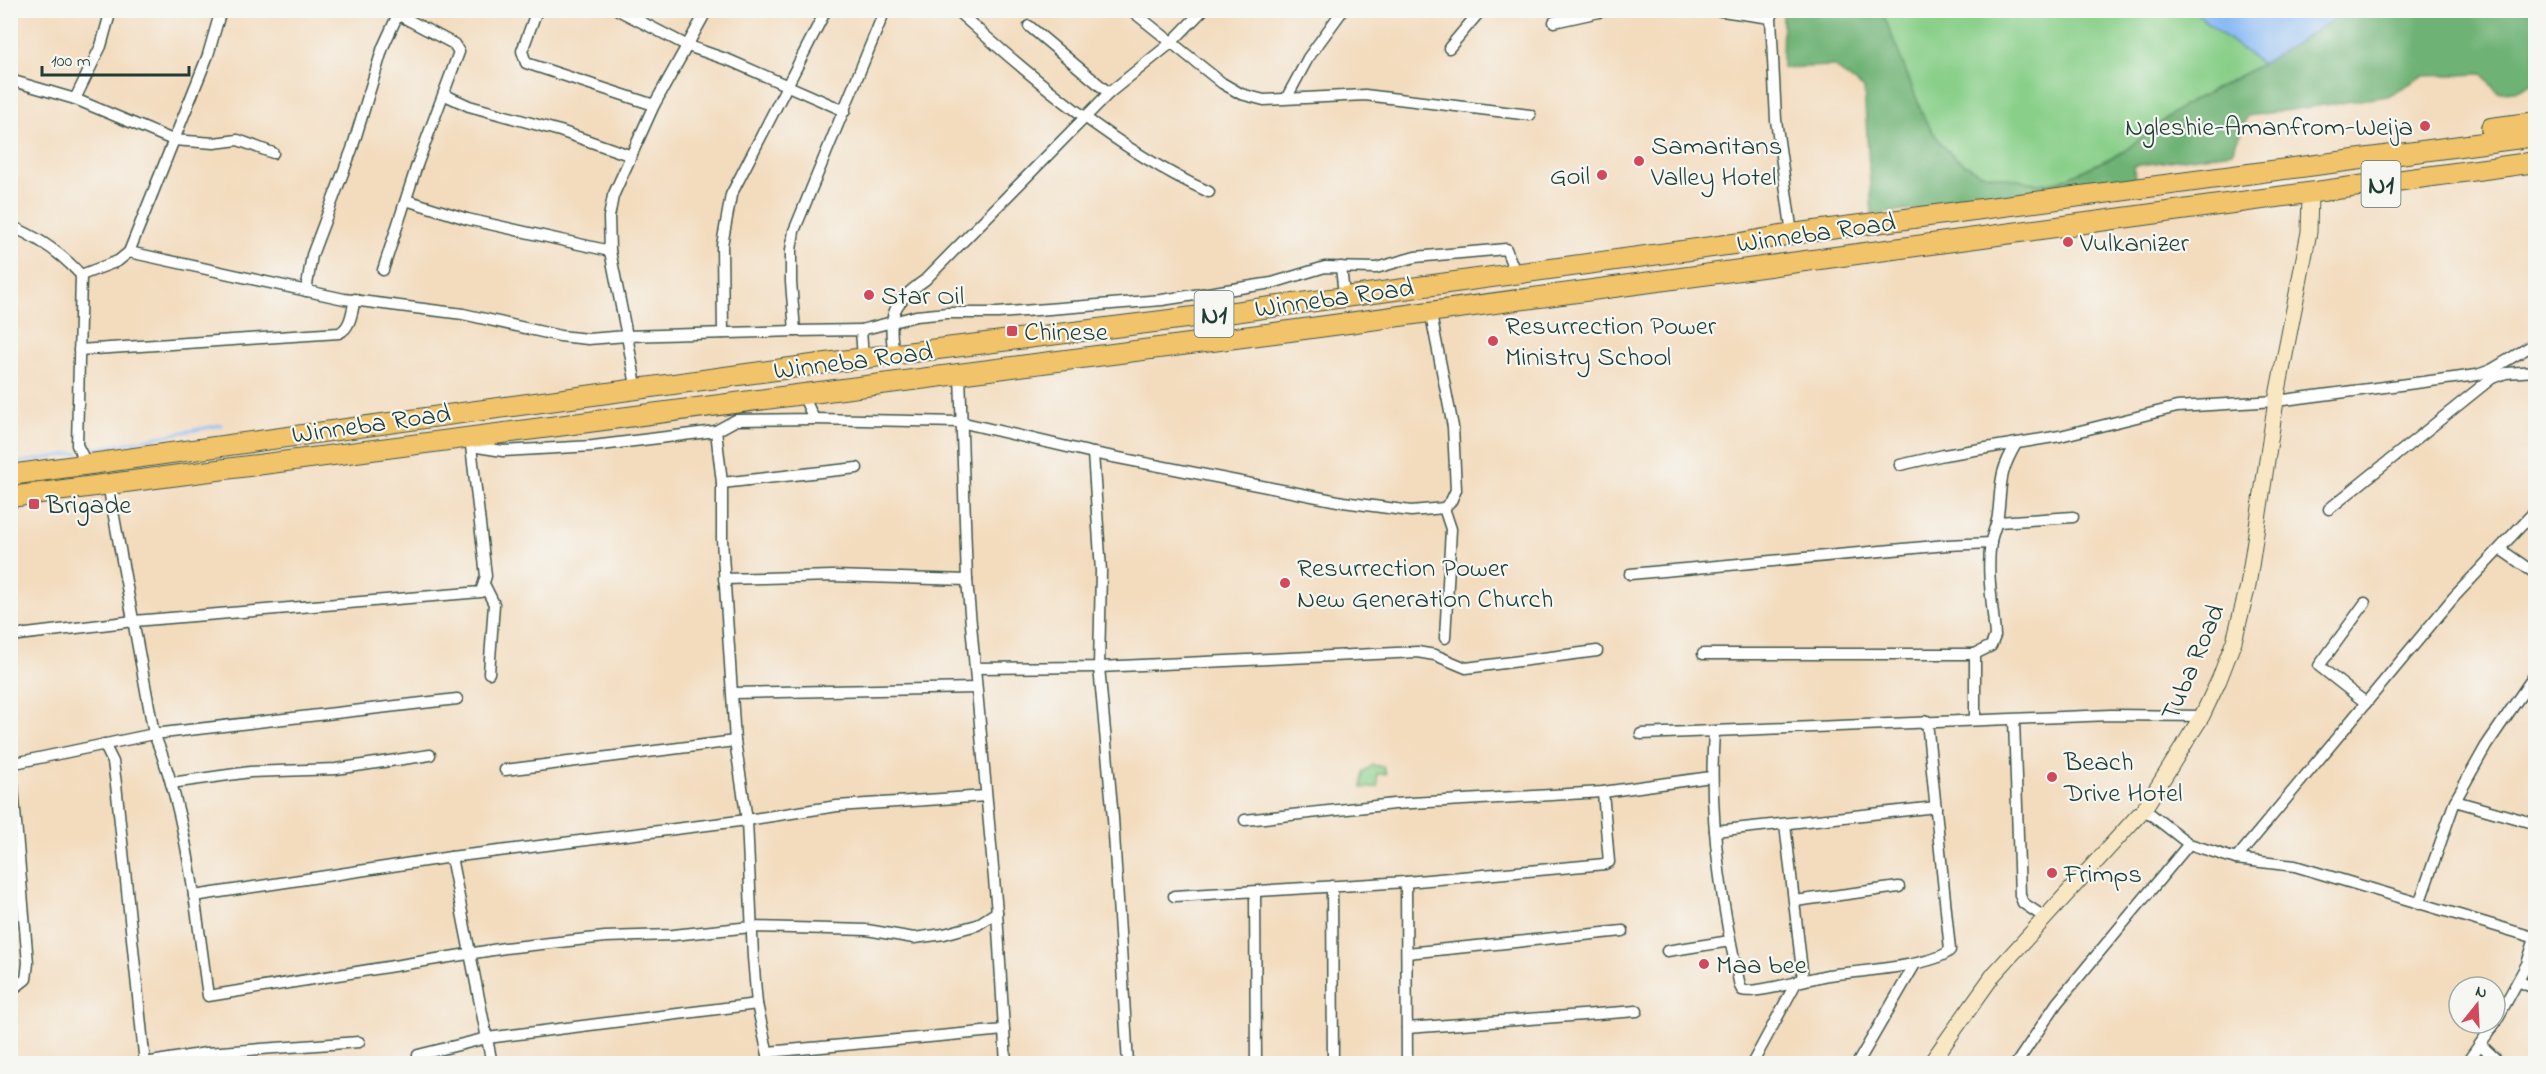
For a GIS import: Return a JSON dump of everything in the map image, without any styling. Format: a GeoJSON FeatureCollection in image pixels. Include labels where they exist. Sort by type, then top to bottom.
{"type":"FeatureCollection","features":[{"type":"Feature","properties":{"kind":"highway","name":"Winneba Road"},"geometry":{"type":"LineString","coordinates":[[2417,150],[2482,130],[2535,122]]}},
{"type":"Feature","properties":{"kind":"highway","name":"Winneba Road"},"geometry":{"type":"LineString","coordinates":[[2417,150],[2477,137],[2535,129]]}},
{"type":"Feature","properties":{"kind":"highway","name":"Winneba Road"},"geometry":{"type":"LineString","coordinates":[[10,476],[863,358],[1165,320],[2417,150],[2535,136]]}},
{"type":"Feature","properties":{"kind":"highway","name":"Winneba Road"},"geometry":{"type":"LineString","coordinates":[[2451,174],[2485,161],[2535,154]]}},
{"type":"Feature","properties":{"kind":"highway","name":"Winneba Road"},"geometry":{"type":"LineString","coordinates":[[10,497],[470,442],[527,430],[802,393],[960,375],[2535,162]]}},
{"type":"Feature","properties":{"kind":"highway","name":"Winneba Road"},"geometry":{"type":"LineString","coordinates":[[2451,174],[2487,174],[2535,169]]}},
{"type":"Feature","properties":{"kind":"highway"},"geometry":{"type":"LineString","coordinates":[[1872,224],[1877,251]]}},
{"type":"Feature","properties":{"kind":"highway"},"geometry":{"type":"LineString","coordinates":[[527,406],[531,418],[527,430]]}},
{"type":"Feature","properties":{"kind":"street"},"geometry":{"type":"LineString","coordinates":[[75,99],[101,46],[111,10]]}},
{"type":"Feature","properties":{"kind":"street"},"geometry":{"type":"LineString","coordinates":[[81,275],[118,261],[129,252],[208,55],[220,10]]}},
{"type":"Feature","properties":{"kind":"street"},"geometry":{"type":"LineString","coordinates":[[537,10],[522,51],[526,63],[654,105]]}},
{"type":"Feature","properties":{"kind":"street"},"geometry":{"type":"LineString","coordinates":[[618,10],[688,46],[845,111]]}},
{"type":"Feature","properties":{"kind":"street"},"geometry":{"type":"LineString","coordinates":[[637,391],[610,251],[609,218],[613,196],[629,155],[654,105],[707,10]]}},
{"type":"Feature","properties":{"kind":"street"},"geometry":{"type":"LineString","coordinates":[[723,333],[722,245],[731,195],[826,10]]}},
{"type":"Feature","properties":{"kind":"street"},"geometry":{"type":"LineString","coordinates":[[795,331],[791,282],[791,250],[794,231],[885,10]]}},
{"type":"Feature","properties":{"kind":"street"},"geometry":{"type":"LineString","coordinates":[[956,10],[1086,117],[1160,168],[1209,192]]}},
{"type":"Feature","properties":{"kind":"street"},"geometry":{"type":"LineString","coordinates":[[1131,10],[1222,83],[1241,94],[1264,100],[1287,97],[1365,95],[1530,115]]}},
{"type":"Feature","properties":{"kind":"street"},"geometry":{"type":"LineString","coordinates":[[894,355],[890,324],[908,292],[925,280],[1109,93],[1171,43],[1203,10]]}},
{"type":"Feature","properties":{"kind":"street"},"geometry":{"type":"LineString","coordinates":[[1287,97],[1308,58],[1343,10]]}},
{"type":"Feature","properties":{"kind":"street"},"geometry":{"type":"LineString","coordinates":[[1449,48],[1481,10]]}},
{"type":"Feature","properties":{"kind":"street"},"geometry":{"type":"LineString","coordinates":[[1554,22],[1608,10]]}},
{"type":"Feature","properties":{"kind":"street"},"geometry":{"type":"LineString","coordinates":[[1715,10],[1773,14],[1776,120],[1792,234]]}},
{"type":"Feature","properties":{"kind":"street"},"geometry":{"type":"LineString","coordinates":[[306,291],[312,255],[352,149],[383,47],[399,13],[454,44],[459,52],[383,270]]}},
{"type":"Feature","properties":{"kind":"street"},"geometry":{"type":"LineString","coordinates":[[1029,26],[1109,93]]}},
{"type":"Feature","properties":{"kind":"street"},"geometry":{"type":"LineString","coordinates":[[10,80],[75,99],[173,140],[214,143],[238,140],[273,153]]}},
{"type":"Feature","properties":{"kind":"street"},"geometry":{"type":"LineString","coordinates":[[445,95],[469,106],[560,131],[629,155]]}},
{"type":"Feature","properties":{"kind":"street","name":"Tuba Road"},"geometry":{"type":"LineString","coordinates":[[1930,1064],[1994,974],[2144,809],[2202,716],[2234,641],[2242,616],[2276,401],[2309,231],[2310,194]]}},
{"type":"Feature","properties":{"kind":"street"},"geometry":{"type":"LineString","coordinates":[[406,200],[467,219],[610,251]]}},
{"type":"Feature","properties":{"kind":"street"},"geometry":{"type":"LineString","coordinates":[[10,226],[45,243],[68,260],[81,275],[77,445],[83,457],[92,465]]}},
{"type":"Feature","properties":{"kind":"street"},"geometry":{"type":"LineString","coordinates":[[129,252],[306,291],[463,314],[560,336],[588,339],[861,330],[916,316],[948,313],[998,313],[1162,300],[1272,282],[1325,267],[1376,268],[1415,257],[1506,249],[1515,272]]}},
{"type":"Feature","properties":{"kind":"street"},"geometry":{"type":"LineString","coordinates":[[1341,267],[1344,295]]}},
{"type":"Feature","properties":{"kind":"street"},"geometry":{"type":"LineString","coordinates":[[79,350],[339,333],[345,331],[349,323],[355,299]]}},
{"type":"Feature","properties":{"kind":"street"},"geometry":{"type":"LineString","coordinates":[[1162,300],[1165,320]]}},
{"type":"Feature","properties":{"kind":"street"},"geometry":{"type":"LineString","coordinates":[[489,673],[494,604],[485,586],[470,442],[503,451],[593,446],[716,431],[736,420],[814,419],[960,423],[1093,453],[1343,502],[1411,511],[1444,508],[1456,490],[1453,428],[1430,310]]}},
{"type":"Feature","properties":{"kind":"street"},"geometry":{"type":"LineString","coordinates":[[861,330],[863,358]]}},
{"type":"Feature","properties":{"kind":"street"},"geometry":{"type":"LineString","coordinates":[[2329,509],[2491,374],[2535,344]]}},
{"type":"Feature","properties":{"kind":"street"},"geometry":{"type":"LineString","coordinates":[[1899,465],[1944,455],[2016,444],[2177,407],[2276,401],[2477,375],[2535,371]]}},
{"type":"Feature","properties":{"kind":"street"},"geometry":{"type":"LineString","coordinates":[[960,375],[967,579],[997,912],[1006,1064]]}},
{"type":"Feature","properties":{"kind":"street"},"geometry":{"type":"LineString","coordinates":[[802,393],[814,419]]}},
{"type":"Feature","properties":{"kind":"street"},"geometry":{"type":"LineString","coordinates":[[716,431],[722,483],[724,579],[735,741],[747,820],[751,927],[757,1004],[770,1064]]}},
{"type":"Feature","properties":{"kind":"street"},"geometry":{"type":"LineString","coordinates":[[1703,654],[1975,654],[1991,646],[1995,636],[1991,543],[1998,522],[1999,484],[2003,466],[2016,444]]}},
{"type":"Feature","properties":{"kind":"street"},"geometry":{"type":"LineString","coordinates":[[1093,453],[1101,571],[1099,667],[1113,818],[1128,1064]]}},
{"type":"Feature","properties":{"kind":"street"},"geometry":{"type":"LineString","coordinates":[[722,483],[857,468]]}},
{"type":"Feature","properties":{"kind":"street"},"geometry":{"type":"LineString","coordinates":[[108,484],[154,734],[171,783],[194,896],[208,996],[471,953],[605,937],[673,935],[751,927],[867,930],[914,938],[944,934],[977,925],[997,912]]}},
{"type":"Feature","properties":{"kind":"street"},"geometry":{"type":"LineString","coordinates":[[1444,508],[1451,529],[1445,638]]}},
{"type":"Feature","properties":{"kind":"street"},"geometry":{"type":"LineString","coordinates":[[2236,859],[2454,597],[2535,510]]}},
{"type":"Feature","properties":{"kind":"street"},"geometry":{"type":"LineString","coordinates":[[1998,522],[2073,517]]}},
{"type":"Feature","properties":{"kind":"street"},"geometry":{"type":"LineString","coordinates":[[1630,574],[1991,543]]}},
{"type":"Feature","properties":{"kind":"street"},"geometry":{"type":"LineString","coordinates":[[2500,549],[2535,574]]}},
{"type":"Feature","properties":{"kind":"street"},"geometry":{"type":"LineString","coordinates":[[724,579],[833,576],[967,579]]}},
{"type":"Feature","properties":{"kind":"street"},"geometry":{"type":"LineString","coordinates":[[10,636],[134,621],[472,595],[481,592],[485,586]]}},
{"type":"Feature","properties":{"kind":"street"},"geometry":{"type":"LineString","coordinates":[[2365,603],[2319,666],[2366,703]]}},
{"type":"Feature","properties":{"kind":"street"},"geometry":{"type":"LineString","coordinates":[[975,668],[1099,667],[1417,652],[1435,655],[1466,668],[1597,651]]}},
{"type":"Feature","properties":{"kind":"street"},"geometry":{"type":"LineString","coordinates":[[1975,654],[1975,720]]}},
{"type":"Feature","properties":{"kind":"street"},"geometry":{"type":"LineString","coordinates":[[2419,904],[2455,801],[2486,746],[2531,688],[2535,673]]}},
{"type":"Feature","properties":{"kind":"street"},"geometry":{"type":"LineString","coordinates":[[733,693],[976,688]]}},
{"type":"Feature","properties":{"kind":"street"},"geometry":{"type":"LineString","coordinates":[[10,986],[17,986],[26,979],[28,963],[11,764],[154,734],[457,699]]}},
{"type":"Feature","properties":{"kind":"street"},"geometry":{"type":"LineString","coordinates":[[1641,734],[2111,715],[2202,716]]}},
{"type":"Feature","properties":{"kind":"street"},"geometry":{"type":"LineString","coordinates":[[2014,720],[2020,895],[2023,903],[2044,917]]}},
{"type":"Feature","properties":{"kind":"street"},"geometry":{"type":"LineString","coordinates":[[1714,732],[1711,777],[1715,831],[1730,941],[1742,990],[1751,993],[1800,980],[1915,964],[1944,956],[1952,944],[1927,721]]}},
{"type":"Feature","properties":{"kind":"street"},"geometry":{"type":"LineString","coordinates":[[505,770],[735,741]]}},
{"type":"Feature","properties":{"kind":"street"},"geometry":{"type":"LineString","coordinates":[[104,744],[113,762],[116,784],[145,1063],[206,1053],[359,1042]]}},
{"type":"Feature","properties":{"kind":"street"},"geometry":{"type":"LineString","coordinates":[[171,783],[250,772],[336,769],[430,755]]}},
{"type":"Feature","properties":{"kind":"street"},"geometry":{"type":"LineString","coordinates":[[1245,820],[1394,804],[1603,792],[1711,777]]}},
{"type":"Feature","properties":{"kind":"street"},"geometry":{"type":"LineString","coordinates":[[1174,896],[1406,882],[1605,864],[1609,862],[1609,852],[1603,792]]}},
{"type":"Feature","properties":{"kind":"street"},"geometry":{"type":"LineString","coordinates":[[194,896],[451,857],[747,820],[837,806],[986,796]]}},
{"type":"Feature","properties":{"kind":"street"},"geometry":{"type":"LineString","coordinates":[[2455,801],[2535,824]]}},
{"type":"Feature","properties":{"kind":"street"},"geometry":{"type":"LineString","coordinates":[[1715,831],[1936,807]]}},
{"type":"Feature","properties":{"kind":"street"},"geometry":{"type":"LineString","coordinates":[[2144,809],[2189,844],[2236,859],[2295,866],[2535,938],[2518,981],[2507,1001]]}},
{"type":"Feature","properties":{"kind":"street"},"geometry":{"type":"LineString","coordinates":[[1752,1064],[1800,980],[1795,901],[1785,824]]}},
{"type":"Feature","properties":{"kind":"street"},"geometry":{"type":"LineString","coordinates":[[2016,1064],[2057,1003],[2189,844]]}},
{"type":"Feature","properties":{"kind":"street"},"geometry":{"type":"LineString","coordinates":[[451,857],[492,1064]]}},
{"type":"Feature","properties":{"kind":"street"},"geometry":{"type":"LineString","coordinates":[[1406,882],[1407,1064]]}},
{"type":"Feature","properties":{"kind":"street"},"geometry":{"type":"LineString","coordinates":[[1332,886],[1333,1064]]}},
{"type":"Feature","properties":{"kind":"street"},"geometry":{"type":"LineString","coordinates":[[1795,901],[1899,886]]}},
{"type":"Feature","properties":{"kind":"street"},"geometry":{"type":"LineString","coordinates":[[1255,892],[1256,1064]]}},
{"type":"Feature","properties":{"kind":"street"},"geometry":{"type":"LineString","coordinates":[[1407,952],[1623,931]]}},
{"type":"Feature","properties":{"kind":"street"},"geometry":{"type":"LineString","coordinates":[[1667,951],[1730,941]]}},
{"type":"Feature","properties":{"kind":"street"},"geometry":{"type":"LineString","coordinates":[[1857,1064],[1915,964]]}},
{"type":"Feature","properties":{"kind":"street"},"geometry":{"type":"LineString","coordinates":[[2518,981],[2535,989]]}},
{"type":"Feature","properties":{"kind":"street"},"geometry":{"type":"LineString","coordinates":[[418,1055],[487,1038],[757,1004]]}},
{"type":"Feature","properties":{"kind":"street"},"geometry":{"type":"LineString","coordinates":[[1407,1028],[1637,1011]]}},
{"type":"Feature","properties":{"kind":"street"},"geometry":{"type":"LineString","coordinates":[[768,1052],[1004,1030]]}},
{"type":"Feature","properties":{"kind":"street"},"geometry":{"type":"LineString","coordinates":[[2466,1064],[2487,1035]]}},
{"type":"Feature","properties":{"kind":"street"},"geometry":{"type":"LineString","coordinates":[[2481,1045],[2501,1064]]}},
{"type":"Feature","properties":{"kind":"green space"},"geometry":{"type":"Polygon","coordinates":[[[1783,11],[1882,11],[1925,120],[1941,144],[1955,158],[1980,173],[2039,184],[2060,181],[2123,152],[2181,107],[2262,64],[2347,11],[2535,11],[2535,82],[2520,90],[2498,93],[2483,74],[2423,76],[2388,96],[2248,116],[2232,152],[2134,166],[2135,182],[1872,215],[1864,89],[1833,66],[1782,68],[1783,11]]]}},
{"type":"Feature","properties":{"kind":"green space"},"geometry":{"type":"Polygon","coordinates":[[[1882,11],[2196,11],[2207,23],[2262,64],[2181,107],[2123,152],[2060,181],[2039,184],[1980,173],[1955,158],[1941,144],[1925,120],[1882,11]]]}},
{"type":"Feature","properties":{"kind":"green space"},"geometry":{"type":"Polygon","coordinates":[[[1373,765],[1383,767],[1386,774],[1377,774],[1378,787],[1362,788],[1363,772],[1373,765]]]}},
{"type":"Feature","properties":{"kind":"water"},"geometry":{"type":"Polygon","coordinates":[[[2196,11],[2347,11],[2262,64],[2207,23],[2196,11]]]}},
{"type":"Feature","properties":{"kind":"waterway"},"geometry":{"type":"LineString","coordinates":[[84,451],[221,425]]}},
{"type":"Feature","properties":{"kind":"waterway"},"geometry":{"type":"LineString","coordinates":[[10,464],[78,453]]}},
{"type":"Feature","properties":{"kind":"place","name":"Ngleshie-Amanfrom-Weija"},"geometry":{"type":"Point","coordinates":[2425,126]}},
{"type":"Feature","properties":{"kind":"place","name":"Samaritans Valley Hotel"},"geometry":{"type":"Point","coordinates":[1639,161]}},
{"type":"Feature","properties":{"kind":"place","name":"Goil"},"geometry":{"type":"Point","coordinates":[1602,175]}},
{"type":"Feature","properties":{"kind":"place","name":"Vulkanizer"},"geometry":{"type":"Point","coordinates":[2068,242]}},
{"type":"Feature","properties":{"kind":"place","name":"Star Oil"},"geometry":{"type":"Point","coordinates":[869,295]}},
{"type":"Feature","properties":{"kind":"place","name":"Chinese"},"geometry":{"type":"Point","coordinates":[1012,331]}},
{"type":"Feature","properties":{"kind":"place","name":"Resurrection Power Ministry School"},"geometry":{"type":"Point","coordinates":[1493,341]}},
{"type":"Feature","properties":{"kind":"place","name":"Brigade"},"geometry":{"type":"Point","coordinates":[34,504]}},
{"type":"Feature","properties":{"kind":"place","name":"Resurrection Power New Generation Church"},"geometry":{"type":"Point","coordinates":[1285,583]}},
{"type":"Feature","properties":{"kind":"place","name":"Beach Drive Hotel"},"geometry":{"type":"Point","coordinates":[2052,777]}},
{"type":"Feature","properties":{"kind":"place","name":"Frimps"},"geometry":{"type":"Point","coordinates":[2052,873]}},
{"type":"Feature","properties":{"kind":"place","name":"Maa bee"},"geometry":{"type":"Point","coordinates":[1704,964]}}]}
